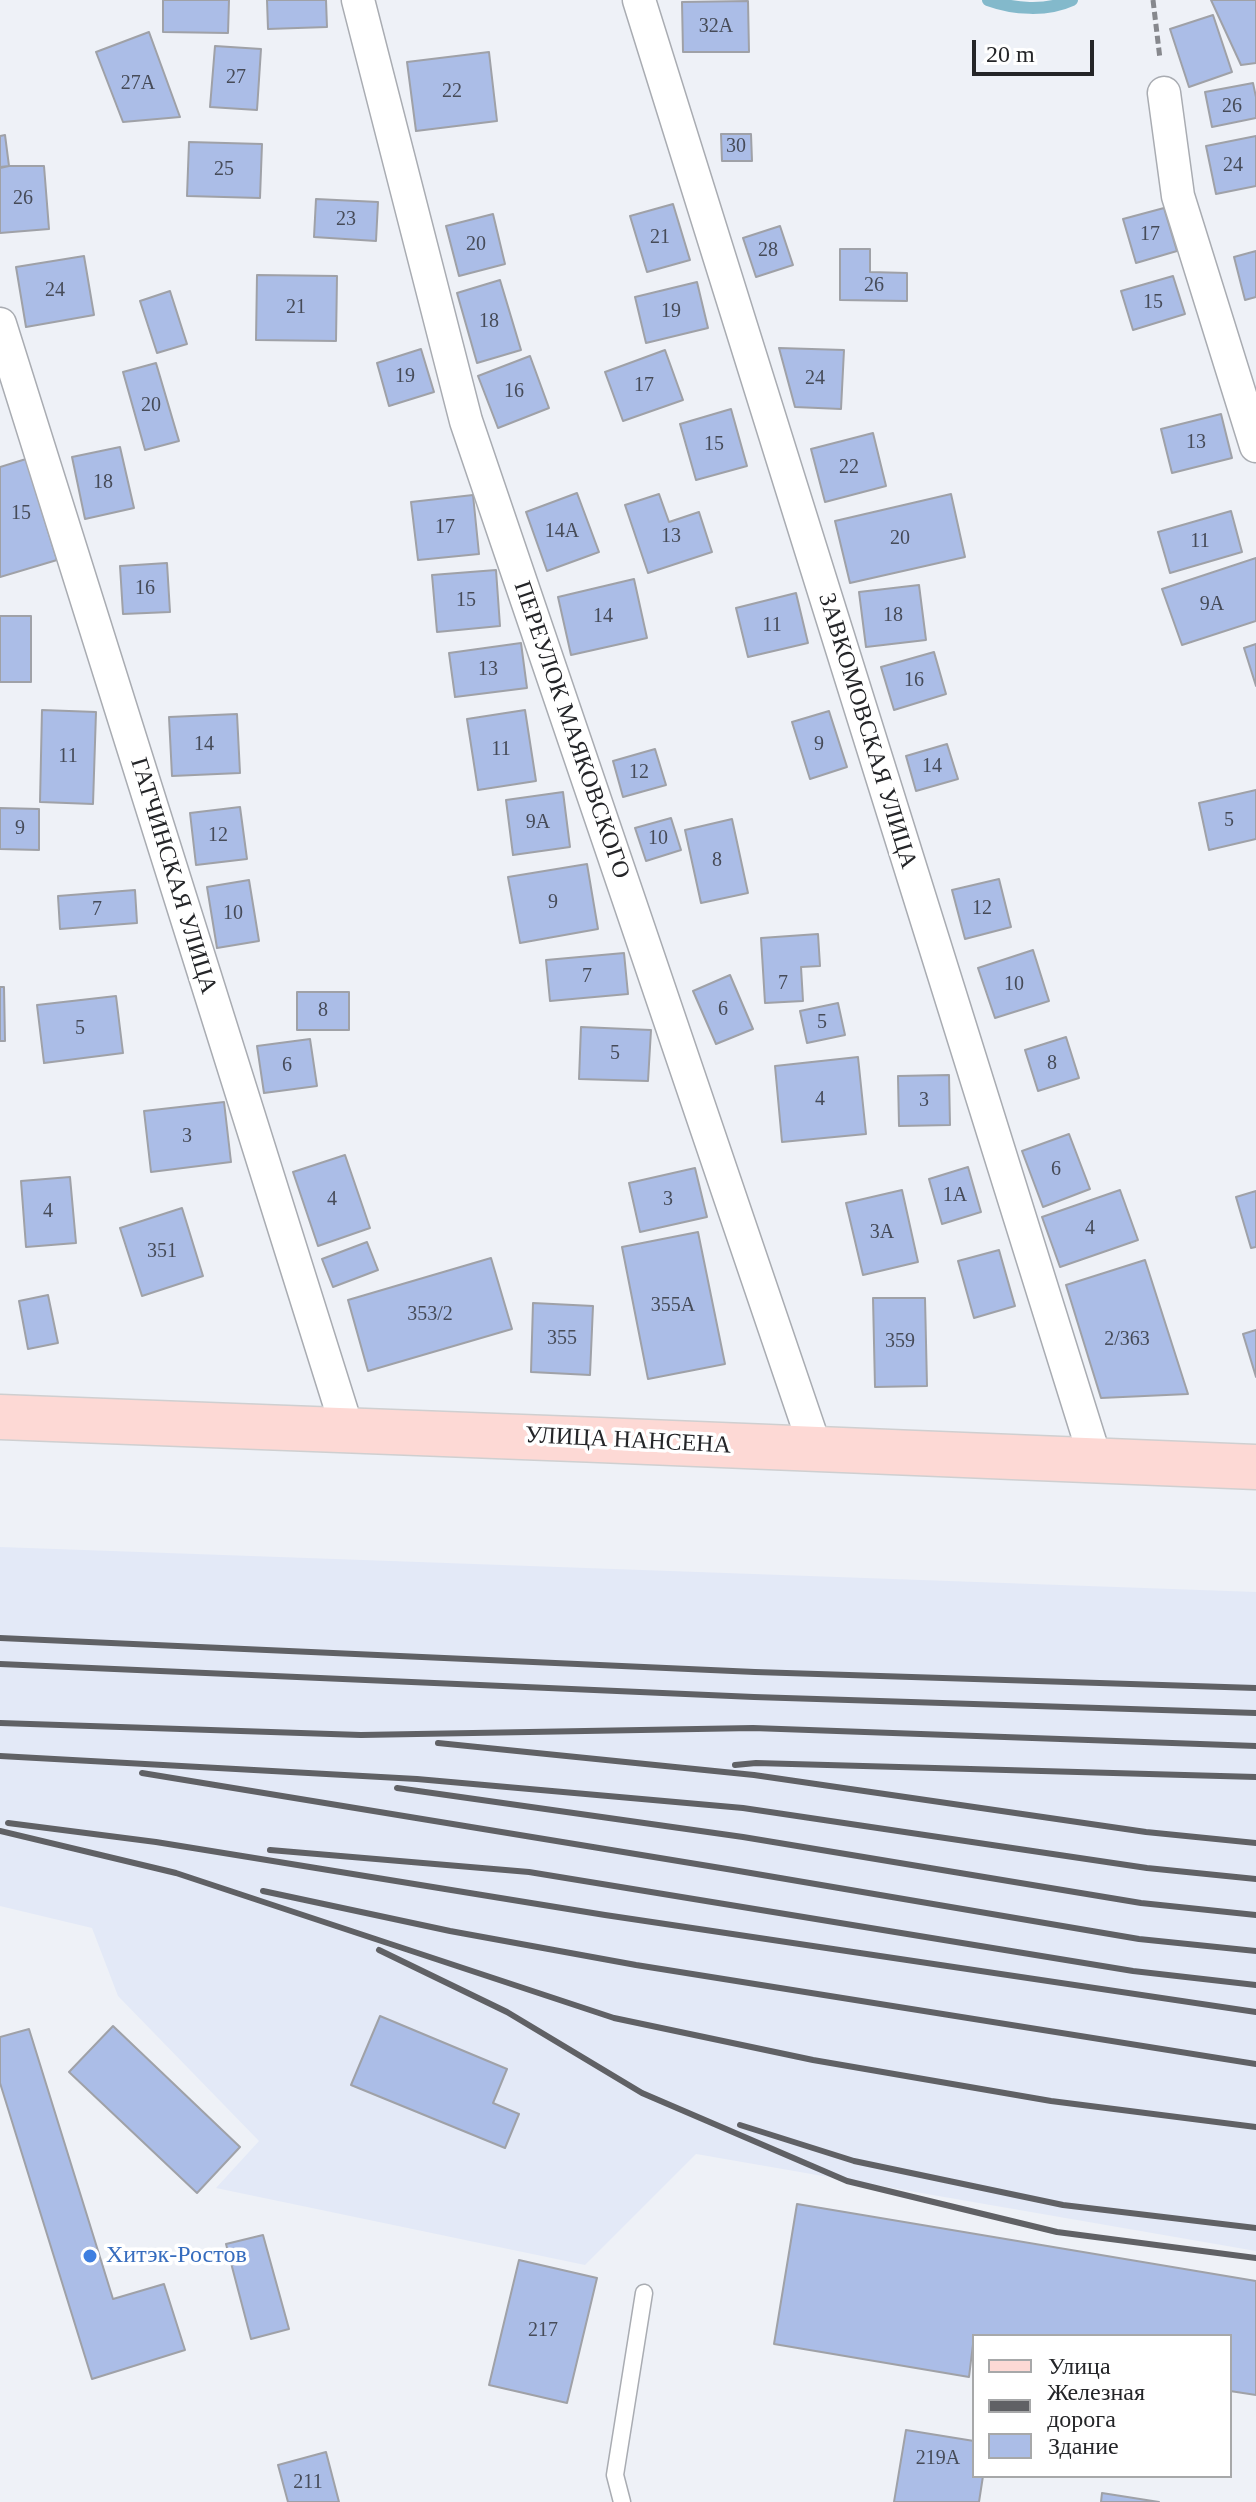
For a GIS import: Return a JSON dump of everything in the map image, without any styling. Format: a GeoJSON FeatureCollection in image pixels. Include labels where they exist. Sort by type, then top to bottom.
{"type":"FeatureCollection","features":[{"type":"Feature","properties":{"kind":"main road","name":"УЛИЦА НАНСЕНА"},"geometry":{"type":"LineString","coordinates":[[0,1417],[347,1428],[1256,1467]]}},
{"type":"Feature","properties":{"kind":"street","name":"ПЕРЕУЛОК МАЯКОВСКОГО"},"geometry":{"type":"LineString","coordinates":[[358,0],[466,421],[816,1450]]}},
{"type":"Feature","properties":{"kind":"street","name":"ЗАВКОМОВСКАЯ УЛИЦА"},"geometry":{"type":"LineString","coordinates":[[639,0],[1096,1461]]}},
{"type":"Feature","properties":{"kind":"street"},"geometry":{"type":"LineString","coordinates":[[1164,93],[1178,196],[1256,446]]}},
{"type":"Feature","properties":{"kind":"street","name":"ГАТЧИНСКАЯ УЛИЦА"},"geometry":{"type":"LineString","coordinates":[[0,324],[347,1428]]}},
{"type":"Feature","properties":{"kind":"lane"},"geometry":{"type":"LineString","coordinates":[[622,2502],[615,2475],[644,2293]]}},
{"type":"Feature","properties":{"kind":"path"},"geometry":{"type":"LineString","coordinates":[[1153,0],[1164,93]]}},
{"type":"Feature","properties":{"kind":"shaded area"},"geometry":{"type":"Polygon","coordinates":[[[0,1547],[1256,1592],[1256,2251],[696,2154],[585,2265],[216,2188],[259,2141],[118,1996],[92,1928],[0,1906],[0,1547]]]}},
{"type":"Feature","properties":{"kind":"building"},"geometry":{"type":"Polygon","coordinates":[[[163,0],[229,0],[228,33],[163,32],[163,0]]]}},
{"type":"Feature","properties":{"kind":"building"},"geometry":{"type":"Polygon","coordinates":[[[267,0],[326,0],[327,27],[268,29],[267,0]]]}},
{"type":"Feature","properties":{"kind":"building"},"geometry":{"type":"Polygon","coordinates":[[[1211,0],[1256,0],[1256,63],[1241,65],[1211,0]]]}},
{"type":"Feature","properties":{"kind":"building"},"geometry":{"type":"Polygon","coordinates":[[[748,1],[749,52],[683,52],[682,2],[748,1]]]}},
{"type":"Feature","properties":{"kind":"building"},"geometry":{"type":"Polygon","coordinates":[[[1213,15],[1232,72],[1189,87],[1170,29],[1213,15]]]}},
{"type":"Feature","properties":{"kind":"building"},"geometry":{"type":"Polygon","coordinates":[[[149,32],[180,117],[123,122],[96,52],[149,32]]]}},
{"type":"Feature","properties":{"kind":"building"},"geometry":{"type":"Polygon","coordinates":[[[215,46],[261,49],[257,110],[210,107],[215,46]]]}},
{"type":"Feature","properties":{"kind":"building"},"geometry":{"type":"Polygon","coordinates":[[[489,52],[497,121],[416,131],[407,62],[489,52]]]}},
{"type":"Feature","properties":{"kind":"building"},"geometry":{"type":"Polygon","coordinates":[[[1253,83],[1256,118],[1212,127],[1205,92],[1253,83]]]}},
{"type":"Feature","properties":{"kind":"building"},"geometry":{"type":"Polygon","coordinates":[[[721,134],[751,134],[752,161],[722,161],[721,134]]]}},
{"type":"Feature","properties":{"kind":"building"},"geometry":{"type":"Polygon","coordinates":[[[5,135],[9,166],[0,167],[0,136],[5,135]]]}},
{"type":"Feature","properties":{"kind":"building"},"geometry":{"type":"Polygon","coordinates":[[[1256,136],[1256,186],[1216,194],[1206,146],[1256,136]]]}},
{"type":"Feature","properties":{"kind":"building"},"geometry":{"type":"Polygon","coordinates":[[[189,142],[262,144],[260,198],[187,196],[189,142]]]}},
{"type":"Feature","properties":{"kind":"building"},"geometry":{"type":"Polygon","coordinates":[[[44,166],[49,229],[0,233],[0,168],[44,166]]]}},
{"type":"Feature","properties":{"kind":"building"},"geometry":{"type":"Polygon","coordinates":[[[316,199],[378,202],[376,241],[314,237],[316,199]]]}},
{"type":"Feature","properties":{"kind":"building"},"geometry":{"type":"Polygon","coordinates":[[[673,204],[690,260],[647,272],[630,216],[673,204]]]}},
{"type":"Feature","properties":{"kind":"building"},"geometry":{"type":"Polygon","coordinates":[[[1164,208],[1177,251],[1136,263],[1123,219],[1164,208]]]}},
{"type":"Feature","properties":{"kind":"building"},"geometry":{"type":"Polygon","coordinates":[[[493,214],[505,264],[459,276],[446,226],[493,214]]]}},
{"type":"Feature","properties":{"kind":"building"},"geometry":{"type":"Polygon","coordinates":[[[780,226],[793,265],[756,277],[743,238],[780,226]]]}},
{"type":"Feature","properties":{"kind":"building"},"geometry":{"type":"Polygon","coordinates":[[[840,249],[870,249],[870,272],[907,273],[907,301],[840,300],[840,249]]]}},
{"type":"Feature","properties":{"kind":"building"},"geometry":{"type":"Polygon","coordinates":[[[1256,251],[1256,297],[1245,300],[1234,257],[1256,251]]]}},
{"type":"Feature","properties":{"kind":"building"},"geometry":{"type":"Polygon","coordinates":[[[84,256],[94,315],[26,327],[16,267],[84,256]]]}},
{"type":"Feature","properties":{"kind":"building"},"geometry":{"type":"Polygon","coordinates":[[[257,275],[337,276],[336,341],[256,340],[257,275]]]}},
{"type":"Feature","properties":{"kind":"building"},"geometry":{"type":"Polygon","coordinates":[[[1173,276],[1185,314],[1133,330],[1121,291],[1173,276]]]}},
{"type":"Feature","properties":{"kind":"building"},"geometry":{"type":"Polygon","coordinates":[[[500,280],[521,350],[477,363],[457,293],[500,280]]]}},
{"type":"Feature","properties":{"kind":"building"},"geometry":{"type":"Polygon","coordinates":[[[697,282],[708,328],[646,343],[635,297],[697,282]]]}},
{"type":"Feature","properties":{"kind":"building"},"geometry":{"type":"Polygon","coordinates":[[[170,291],[187,344],[157,353],[140,301],[170,291]]]}},
{"type":"Feature","properties":{"kind":"building"},"geometry":{"type":"Polygon","coordinates":[[[779,348],[844,350],[841,409],[795,407],[779,348]]]}},
{"type":"Feature","properties":{"kind":"building"},"geometry":{"type":"Polygon","coordinates":[[[421,349],[434,392],[389,406],[377,363],[421,349]]]}},
{"type":"Feature","properties":{"kind":"building"},"geometry":{"type":"Polygon","coordinates":[[[665,350],[683,400],[623,421],[605,372],[665,350]]]}},
{"type":"Feature","properties":{"kind":"building"},"geometry":{"type":"Polygon","coordinates":[[[530,356],[549,408],[498,428],[478,376],[530,356]]]}},
{"type":"Feature","properties":{"kind":"building"},"geometry":{"type":"Polygon","coordinates":[[[156,363],[179,441],[145,450],[123,372],[156,363]]]}},
{"type":"Feature","properties":{"kind":"building"},"geometry":{"type":"Polygon","coordinates":[[[731,409],[747,466],[696,480],[680,424],[731,409]]]}},
{"type":"Feature","properties":{"kind":"building"},"geometry":{"type":"Polygon","coordinates":[[[1221,414],[1232,458],[1172,473],[1161,429],[1221,414]]]}},
{"type":"Feature","properties":{"kind":"building"},"geometry":{"type":"Polygon","coordinates":[[[873,433],[886,486],[825,502],[811,449],[873,433]]]}},
{"type":"Feature","properties":{"kind":"building"},"geometry":{"type":"Polygon","coordinates":[[[120,447],[134,508],[85,519],[72,457],[120,447]]]}},
{"type":"Feature","properties":{"kind":"building"},"geometry":{"type":"Polygon","coordinates":[[[26,459],[57,560],[0,577],[0,467],[26,459]]]}},
{"type":"Feature","properties":{"kind":"building"},"geometry":{"type":"Polygon","coordinates":[[[577,493],[599,552],[547,571],[526,512],[577,493]]]}},
{"type":"Feature","properties":{"kind":"building"},"geometry":{"type":"Polygon","coordinates":[[[659,494],[669,522],[699,512],[712,552],[648,573],[625,505],[659,494]]]}},
{"type":"Feature","properties":{"kind":"building"},"geometry":{"type":"Polygon","coordinates":[[[951,494],[965,557],[850,583],[835,521],[951,494]]]}},
{"type":"Feature","properties":{"kind":"building"},"geometry":{"type":"Polygon","coordinates":[[[473,495],[479,554],[418,560],[411,502],[473,495]]]}},
{"type":"Feature","properties":{"kind":"building"},"geometry":{"type":"Polygon","coordinates":[[[1231,511],[1242,552],[1170,573],[1158,532],[1231,511]]]}},
{"type":"Feature","properties":{"kind":"building"},"geometry":{"type":"Polygon","coordinates":[[[1256,558],[1256,621],[1182,645],[1162,589],[1256,558]]]}},
{"type":"Feature","properties":{"kind":"building"},"geometry":{"type":"Polygon","coordinates":[[[167,563],[170,612],[123,614],[120,566],[167,563]]]}},
{"type":"Feature","properties":{"kind":"building"},"geometry":{"type":"Polygon","coordinates":[[[496,570],[500,626],[437,632],[432,575],[496,570]]]}},
{"type":"Feature","properties":{"kind":"building"},"geometry":{"type":"Polygon","coordinates":[[[634,579],[647,638],[571,655],[558,597],[634,579]]]}},
{"type":"Feature","properties":{"kind":"building"},"geometry":{"type":"Polygon","coordinates":[[[919,585],[926,640],[866,647],[859,592],[919,585]]]}},
{"type":"Feature","properties":{"kind":"building"},"geometry":{"type":"Polygon","coordinates":[[[796,593],[808,643],[748,657],[736,608],[796,593]]]}},
{"type":"Feature","properties":{"kind":"building"},"geometry":{"type":"Polygon","coordinates":[[[0,616],[31,616],[31,682],[0,682],[0,616]]]}},
{"type":"Feature","properties":{"kind":"building"},"geometry":{"type":"Polygon","coordinates":[[[521,643],[527,688],[455,697],[449,653],[521,643]]]}},
{"type":"Feature","properties":{"kind":"building"},"geometry":{"type":"Polygon","coordinates":[[[1256,644],[1256,686],[1244,648],[1256,644]]]}},
{"type":"Feature","properties":{"kind":"building"},"geometry":{"type":"Polygon","coordinates":[[[934,652],[946,694],[894,710],[881,667],[934,652]]]}},
{"type":"Feature","properties":{"kind":"building"},"geometry":{"type":"Polygon","coordinates":[[[42,710],[96,712],[93,804],[40,802],[42,710]]]}},
{"type":"Feature","properties":{"kind":"building"},"geometry":{"type":"Polygon","coordinates":[[[525,710],[536,781],[478,790],[467,719],[525,710]]]}},
{"type":"Feature","properties":{"kind":"building"},"geometry":{"type":"Polygon","coordinates":[[[829,711],[847,767],[810,779],[792,722],[829,711]]]}},
{"type":"Feature","properties":{"kind":"building"},"geometry":{"type":"Polygon","coordinates":[[[237,714],[240,773],[172,776],[169,717],[237,714]]]}},
{"type":"Feature","properties":{"kind":"building"},"geometry":{"type":"Polygon","coordinates":[[[947,744],[958,779],[916,791],[906,756],[947,744]]]}},
{"type":"Feature","properties":{"kind":"building"},"geometry":{"type":"Polygon","coordinates":[[[655,749],[666,785],[623,797],[613,761],[655,749]]]}},
{"type":"Feature","properties":{"kind":"building"},"geometry":{"type":"Polygon","coordinates":[[[1256,790],[1256,839],[1209,850],[1199,803],[1256,790]]]}},
{"type":"Feature","properties":{"kind":"building"},"geometry":{"type":"Polygon","coordinates":[[[563,792],[570,847],[513,855],[506,800],[563,792]]]}},
{"type":"Feature","properties":{"kind":"building"},"geometry":{"type":"Polygon","coordinates":[[[240,807],[247,859],[196,865],[190,813],[240,807]]]}},
{"type":"Feature","properties":{"kind":"building"},"geometry":{"type":"Polygon","coordinates":[[[0,808],[39,809],[39,850],[0,849],[0,808]]]}},
{"type":"Feature","properties":{"kind":"building"},"geometry":{"type":"Polygon","coordinates":[[[671,818],[681,850],[646,861],[635,828],[671,818]]]}},
{"type":"Feature","properties":{"kind":"building"},"geometry":{"type":"Polygon","coordinates":[[[732,819],[748,893],[701,903],[685,830],[732,819]]]}},
{"type":"Feature","properties":{"kind":"building"},"geometry":{"type":"Polygon","coordinates":[[[587,864],[598,929],[520,943],[508,877],[587,864]]]}},
{"type":"Feature","properties":{"kind":"building"},"geometry":{"type":"Polygon","coordinates":[[[999,879],[1011,927],[965,939],[952,890],[999,879]]]}},
{"type":"Feature","properties":{"kind":"building"},"geometry":{"type":"Polygon","coordinates":[[[249,880],[259,941],[217,948],[207,887],[249,880]]]}},
{"type":"Feature","properties":{"kind":"building"},"geometry":{"type":"Polygon","coordinates":[[[135,890],[137,923],[60,929],[58,896],[135,890]]]}},
{"type":"Feature","properties":{"kind":"building"},"geometry":{"type":"Polygon","coordinates":[[[818,934],[820,966],[801,967],[803,1001],[765,1003],[761,938],[818,934]]]}},
{"type":"Feature","properties":{"kind":"building"},"geometry":{"type":"Polygon","coordinates":[[[1033,950],[1049,1001],[995,1018],[978,968],[1033,950]]]}},
{"type":"Feature","properties":{"kind":"building"},"geometry":{"type":"Polygon","coordinates":[[[624,953],[628,994],[550,1001],[546,960],[624,953]]]}},
{"type":"Feature","properties":{"kind":"building"},"geometry":{"type":"Polygon","coordinates":[[[730,975],[753,1029],[716,1044],[693,991],[730,975]]]}},
{"type":"Feature","properties":{"kind":"building"},"geometry":{"type":"Polygon","coordinates":[[[0,987],[4,987],[5,1041],[0,1041],[0,987]]]}},
{"type":"Feature","properties":{"kind":"building"},"geometry":{"type":"Polygon","coordinates":[[[297,992],[349,992],[349,1030],[297,1030],[297,992]]]}},
{"type":"Feature","properties":{"kind":"building"},"geometry":{"type":"Polygon","coordinates":[[[116,996],[123,1053],[44,1063],[37,1005],[116,996]]]}},
{"type":"Feature","properties":{"kind":"building"},"geometry":{"type":"Polygon","coordinates":[[[838,1003],[845,1035],[807,1043],[800,1011],[838,1003]]]}},
{"type":"Feature","properties":{"kind":"building"},"geometry":{"type":"Polygon","coordinates":[[[581,1027],[651,1030],[648,1081],[579,1079],[581,1027]]]}},
{"type":"Feature","properties":{"kind":"building"},"geometry":{"type":"Polygon","coordinates":[[[1066,1037],[1079,1078],[1038,1091],[1025,1050],[1066,1037]]]}},
{"type":"Feature","properties":{"kind":"building"},"geometry":{"type":"Polygon","coordinates":[[[310,1039],[317,1086],[264,1093],[257,1046],[310,1039]]]}},
{"type":"Feature","properties":{"kind":"building"},"geometry":{"type":"Polygon","coordinates":[[[858,1057],[866,1134],[782,1142],[775,1066],[858,1057]]]}},
{"type":"Feature","properties":{"kind":"building"},"geometry":{"type":"Polygon","coordinates":[[[949,1075],[950,1125],[899,1126],[898,1076],[949,1075]]]}},
{"type":"Feature","properties":{"kind":"building"},"geometry":{"type":"Polygon","coordinates":[[[224,1102],[231,1162],[151,1172],[144,1111],[224,1102]]]}},
{"type":"Feature","properties":{"kind":"building"},"geometry":{"type":"Polygon","coordinates":[[[1069,1134],[1090,1189],[1043,1207],[1022,1151],[1069,1134]]]}},
{"type":"Feature","properties":{"kind":"building"},"geometry":{"type":"Polygon","coordinates":[[[345,1155],[370,1228],[318,1246],[293,1172],[345,1155]]]}},
{"type":"Feature","properties":{"kind":"building"},"geometry":{"type":"Polygon","coordinates":[[[968,1167],[981,1212],[942,1224],[929,1179],[968,1167]]]}},
{"type":"Feature","properties":{"kind":"building"},"geometry":{"type":"Polygon","coordinates":[[[695,1168],[707,1217],[640,1232],[629,1183],[695,1168]]]}},
{"type":"Feature","properties":{"kind":"building"},"geometry":{"type":"Polygon","coordinates":[[[70,1177],[76,1243],[26,1247],[21,1181],[70,1177]]]}},
{"type":"Feature","properties":{"kind":"building"},"geometry":{"type":"Polygon","coordinates":[[[902,1190],[918,1262],[863,1275],[846,1203],[902,1190]]]}},
{"type":"Feature","properties":{"kind":"building"},"geometry":{"type":"Polygon","coordinates":[[[1120,1190],[1138,1240],[1060,1267],[1042,1217],[1120,1190]]]}},
{"type":"Feature","properties":{"kind":"building"},"geometry":{"type":"Polygon","coordinates":[[[1256,1191],[1256,1247],[1251,1248],[1236,1197],[1256,1191]]]}},
{"type":"Feature","properties":{"kind":"building"},"geometry":{"type":"Polygon","coordinates":[[[182,1208],[203,1276],[142,1296],[120,1228],[182,1208]]]}},
{"type":"Feature","properties":{"kind":"building"},"geometry":{"type":"Polygon","coordinates":[[[698,1232],[725,1364],[648,1379],[622,1247],[698,1232]]]}},
{"type":"Feature","properties":{"kind":"building"},"geometry":{"type":"Polygon","coordinates":[[[367,1242],[378,1270],[333,1287],[322,1259],[367,1242]]]}},
{"type":"Feature","properties":{"kind":"building"},"geometry":{"type":"Polygon","coordinates":[[[999,1250],[1015,1306],[974,1318],[958,1261],[999,1250]]]}},
{"type":"Feature","properties":{"kind":"building"},"geometry":{"type":"Polygon","coordinates":[[[491,1258],[512,1329],[368,1371],[348,1300],[491,1258]]]}},
{"type":"Feature","properties":{"kind":"building"},"geometry":{"type":"Polygon","coordinates":[[[1145,1260],[1188,1394],[1101,1398],[1066,1285],[1145,1260]]]}},
{"type":"Feature","properties":{"kind":"building"},"geometry":{"type":"Polygon","coordinates":[[[48,1295],[58,1343],[28,1349],[19,1301],[48,1295]]]}},
{"type":"Feature","properties":{"kind":"building"},"geometry":{"type":"Polygon","coordinates":[[[873,1298],[925,1298],[927,1386],[875,1387],[873,1298]]]}},
{"type":"Feature","properties":{"kind":"building"},"geometry":{"type":"Polygon","coordinates":[[[533,1303],[593,1306],[590,1375],[531,1372],[533,1303]]]}},
{"type":"Feature","properties":{"kind":"building"},"geometry":{"type":"Polygon","coordinates":[[[1256,1330],[1256,1377],[1243,1334],[1256,1330]]]}},
{"type":"Feature","properties":{"kind":"building"},"geometry":{"type":"Polygon","coordinates":[[[380,2016],[507,2069],[493,2103],[519,2114],[505,2148],[351,2085],[380,2016]]]}},
{"type":"Feature","properties":{"kind":"building"},"geometry":{"type":"Polygon","coordinates":[[[113,2026],[240,2147],[197,2193],[69,2072],[113,2026]]]}},
{"type":"Feature","properties":{"kind":"building"},"geometry":{"type":"Polygon","coordinates":[[[29,2029],[113,2299],[164,2284],[185,2350],[92,2379],[0,2083],[0,2037],[29,2029]]]}},
{"type":"Feature","properties":{"kind":"building"},"geometry":{"type":"Polygon","coordinates":[[[797,2204],[1256,2281],[1256,2395],[1232,2391],[1232,2334],[972,2334],[969,2377],[774,2344],[797,2204]]]}},
{"type":"Feature","properties":{"kind":"building"},"geometry":{"type":"Polygon","coordinates":[[[263,2235],[289,2329],[251,2339],[226,2244],[263,2235]]]}},
{"type":"Feature","properties":{"kind":"building"},"geometry":{"type":"Polygon","coordinates":[[[519,2260],[597,2278],[567,2403],[489,2385],[519,2260]]]}},
{"type":"Feature","properties":{"kind":"building"},"geometry":{"type":"Polygon","coordinates":[[[906,2430],[972,2441],[972,2478],[983,2478],[979,2502],[894,2502],[906,2430]]]}},
{"type":"Feature","properties":{"kind":"building"},"geometry":{"type":"Polygon","coordinates":[[[326,2452],[339,2502],[288,2502],[278,2465],[326,2452]]]}},
{"type":"Feature","properties":{"kind":"building"},"geometry":{"type":"Polygon","coordinates":[[[1102,2493],[1159,2502],[1101,2502],[1102,2493]]]}},
{"type":"Feature","properties":{"kind":"waterway"},"geometry":{"type":"LineString","coordinates":[[988,0],[1030,8],[1072,0]]}},
{"type":"Feature","properties":{"kind":"railway"},"geometry":{"type":"LineString","coordinates":[[0,1638],[755,1672],[1256,1688]]}},
{"type":"Feature","properties":{"kind":"railway"},"geometry":{"type":"LineString","coordinates":[[0,1664],[754,1697],[1256,1713]]}},
{"type":"Feature","properties":{"kind":"railway"},"geometry":{"type":"LineString","coordinates":[[0,1723],[361,1735],[753,1728],[1256,1746]]}},
{"type":"Feature","properties":{"kind":"railway"},"geometry":{"type":"LineString","coordinates":[[438,1743],[754,1775],[1146,1832],[1256,1843]]}},
{"type":"Feature","properties":{"kind":"railway"},"geometry":{"type":"LineString","coordinates":[[0,1756],[417,1779],[743,1808],[1147,1868],[1256,1879]]}},
{"type":"Feature","properties":{"kind":"railway"},"geometry":{"type":"LineString","coordinates":[[735,1765],[756,1763],[1256,1777]]}},
{"type":"Feature","properties":{"kind":"railway"},"geometry":{"type":"LineString","coordinates":[[142,1773],[1139,1939],[1256,1951]]}},
{"type":"Feature","properties":{"kind":"railway"},"geometry":{"type":"LineString","coordinates":[[397,1788],[743,1837],[1141,1903],[1256,1915]]}},
{"type":"Feature","properties":{"kind":"railway"},"geometry":{"type":"LineString","coordinates":[[8,1823],[156,1842],[605,1915],[1256,2012]]}},
{"type":"Feature","properties":{"kind":"railway"},"geometry":{"type":"LineString","coordinates":[[0,1831],[176,1873],[614,2018],[813,2060],[1051,2101],[1256,2127]]}},
{"type":"Feature","properties":{"kind":"railway"},"geometry":{"type":"LineString","coordinates":[[270,1850],[529,1872],[1133,1971],[1256,1985]]}},
{"type":"Feature","properties":{"kind":"railway"},"geometry":{"type":"LineString","coordinates":[[263,1891],[450,1931],[636,1965],[1256,2064]]}},
{"type":"Feature","properties":{"kind":"railway"},"geometry":{"type":"LineString","coordinates":[[379,1950],[507,2012],[642,2093],[847,2181],[1057,2232],[1256,2258]]}},
{"type":"Feature","properties":{"kind":"railway"},"geometry":{"type":"LineString","coordinates":[[740,2125],[854,2161],[1063,2205],[1256,2228]]}},
{"type":"Feature","properties":{"kind":"place","name":"Хитэк-Ростов"},"geometry":{"type":"Point","coordinates":[90,2256]}}]}
